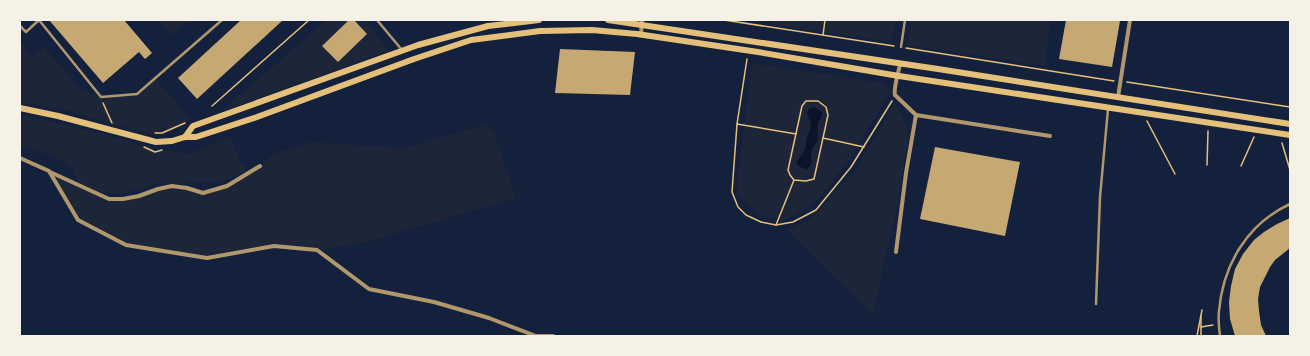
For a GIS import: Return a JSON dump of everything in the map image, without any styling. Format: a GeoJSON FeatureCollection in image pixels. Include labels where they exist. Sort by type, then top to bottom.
{"type":"FeatureCollection","features":[{"type":"Feature","properties":{"kind":"main road"},"geometry":{"type":"LineString","coordinates":[[185,137],[193,126],[403,51],[488,26],[539,20]]}},
{"type":"Feature","properties":{"kind":"main road"},"geometry":{"type":"LineString","coordinates":[[608,20],[642,22],[900,64],[1290,124]]}},
{"type":"Feature","properties":{"kind":"main road"},"geometry":{"type":"LineString","coordinates":[[20,108],[58,116],[156,142],[172,141],[185,137],[196,137],[257,117],[414,59],[471,40],[540,31],[592,30],[641,35],[758,52],[899,76],[1290,135]]}},
{"type":"Feature","properties":{"kind":"street"},"geometry":{"type":"LineString","coordinates":[[1118,97],[1130,20]]}},
{"type":"Feature","properties":{"kind":"street"},"geometry":{"type":"LineString","coordinates":[[641,35],[642,22]]}},
{"type":"Feature","properties":{"kind":"street"},"geometry":{"type":"LineString","coordinates":[[900,64],[899,76],[894,92],[895,95],[916,115],[1050,136]]}},
{"type":"Feature","properties":{"kind":"street"},"geometry":{"type":"LineString","coordinates":[[896,252],[906,173],[916,115]]}},
{"type":"Feature","properties":{"kind":"street"},"geometry":{"type":"LineString","coordinates":[[20,158],[109,199],[139,196],[172,186],[187,188],[203,193],[227,186],[260,166]]}},
{"type":"Feature","properties":{"kind":"street"},"geometry":{"type":"LineString","coordinates":[[49,172],[78,220],[126,246],[208,258],[274,246],[317,250],[370,289],[434,302],[489,318],[536,336],[553,336]]}},
{"type":"Feature","properties":{"kind":"lane"},"geometry":{"type":"LineString","coordinates":[[20,26],[26,32],[39,20],[100,97],[137,94],[222,20]]}},
{"type":"Feature","properties":{"kind":"lane"},"geometry":{"type":"LineString","coordinates":[[377,20],[403,51]]}},
{"type":"Feature","properties":{"kind":"lane"},"geometry":{"type":"LineString","coordinates":[[901,47],[905,20]]}},
{"type":"Feature","properties":{"kind":"lane"},"geometry":{"type":"LineString","coordinates":[[1096,304],[1100,197],[1109,108]]}},
{"type":"Feature","properties":{"kind":"lane"},"geometry":{"type":"LineString","coordinates":[[1220,336],[1218,313],[1221,292],[1226,274],[1235,254],[1248,236],[1265,219],[1281,208],[1290,204]]}},
{"type":"Feature","properties":{"kind":"path"},"geometry":{"type":"LineString","coordinates":[[212,106],[309,20]]}},
{"type":"Feature","properties":{"kind":"path"},"geometry":{"type":"LineString","coordinates":[[724,20],[1121,82],[1290,106]]}},
{"type":"Feature","properties":{"kind":"path"},"geometry":{"type":"LineString","coordinates":[[823,35],[825,20]]}},
{"type":"Feature","properties":{"kind":"path"},"geometry":{"type":"LineString","coordinates":[[749,59],[747,59],[737,124],[732,192],[738,207],[746,215],[761,222],[776,225],[793,222],[816,210],[851,168],[895,95]]}},
{"type":"Feature","properties":{"kind":"path"},"geometry":{"type":"LineString","coordinates":[[100,97],[112,124]]}},
{"type":"Feature","properties":{"kind":"path"},"geometry":{"type":"LineString","coordinates":[[818,101],[826,107],[828,115],[823,138],[814,179],[806,181],[794,180],[788,170],[802,106],[806,102],[818,101]]}},
{"type":"Feature","properties":{"kind":"path"},"geometry":{"type":"LineString","coordinates":[[1154,122],[1146,121],[1175,174]]}},
{"type":"Feature","properties":{"kind":"path"},"geometry":{"type":"LineString","coordinates":[[737,124],[796,134]]}},
{"type":"Feature","properties":{"kind":"path"},"geometry":{"type":"LineString","coordinates":[[1207,165],[1208,130]]}},
{"type":"Feature","properties":{"kind":"path"},"geometry":{"type":"LineString","coordinates":[[1241,166],[1254,137]]}},
{"type":"Feature","properties":{"kind":"path"},"geometry":{"type":"LineString","coordinates":[[823,138],[864,147]]}},
{"type":"Feature","properties":{"kind":"path"},"geometry":{"type":"LineString","coordinates":[[1282,142],[1290,170]]}},
{"type":"Feature","properties":{"kind":"path"},"geometry":{"type":"LineString","coordinates":[[776,225],[794,180]]}},
{"type":"Feature","properties":{"kind":"path"},"geometry":{"type":"LineString","coordinates":[[1197,336],[1202,310],[1201,336]]}},
{"type":"Feature","properties":{"kind":"path"},"geometry":{"type":"LineString","coordinates":[[1201,328],[1219,324]]}},
{"type":"Feature","properties":{"kind":"shaded area"},"geometry":{"type":"Polygon","coordinates":[[[159,20],[189,20],[172,35],[159,20]]]}},
{"type":"Feature","properties":{"kind":"shaded area"},"geometry":{"type":"Polygon","coordinates":[[[327,20],[364,20],[389,50],[220,112],[327,20]]]}},
{"type":"Feature","properties":{"kind":"shaded area"},"geometry":{"type":"Polygon","coordinates":[[[773,20],[895,20],[892,42],[772,25],[773,20]]]}},
{"type":"Feature","properties":{"kind":"shaded area"},"geometry":{"type":"Polygon","coordinates":[[[911,20],[1050,20],[1045,66],[908,45],[911,20]]]}},
{"type":"Feature","properties":{"kind":"shaded area"},"geometry":{"type":"Polygon","coordinates":[[[20,41],[33,57],[44,47],[81,89],[100,97],[137,94],[155,78],[191,120],[162,133],[148,134],[62,109],[20,102],[20,41]]]}},
{"type":"Feature","properties":{"kind":"shaded area"},"geometry":{"type":"Polygon","coordinates":[[[752,63],[883,83],[889,88],[889,93],[855,151],[820,197],[797,214],[783,220],[762,216],[737,194],[752,63]]]}},
{"type":"Feature","properties":{"kind":"shaded area"},"geometry":{"type":"Polygon","coordinates":[[[895,103],[903,117],[909,134],[897,205],[873,314],[787,230],[812,218],[857,168],[895,103]]]}},
{"type":"Feature","properties":{"kind":"shaded area"},"geometry":{"type":"Polygon","coordinates":[[[814,107],[822,112],[822,117],[817,127],[818,138],[811,152],[812,161],[807,169],[802,168],[796,163],[805,150],[807,137],[810,130],[811,124],[807,113],[809,109],[814,107]]]}},
{"type":"Feature","properties":{"kind":"shaded area"},"geometry":{"type":"Polygon","coordinates":[[[20,114],[127,140],[155,152],[164,150],[188,154],[230,136],[241,163],[247,171],[224,181],[157,185],[124,193],[101,193],[79,183],[72,168],[55,157],[20,146],[20,114]]]}},
{"type":"Feature","properties":{"kind":"shaded area"},"geometry":{"type":"Polygon","coordinates":[[[488,124],[494,132],[516,198],[364,243],[317,250],[274,246],[207,258],[126,245],[78,220],[49,171],[109,199],[123,199],[172,186],[203,193],[227,186],[260,166],[275,153],[310,142],[404,148],[488,124]]]}},
{"type":"Feature","properties":{"kind":"building"},"geometry":{"type":"Polygon","coordinates":[[[49,20],[124,20],[152,53],[145,59],[139,52],[103,83],[49,20]]]}},
{"type":"Feature","properties":{"kind":"building"},"geometry":{"type":"Polygon","coordinates":[[[241,20],[283,20],[197,99],[178,78],[241,20]]]}},
{"type":"Feature","properties":{"kind":"building"},"geometry":{"type":"Polygon","coordinates":[[[349,20],[354,20],[367,34],[338,62],[322,46],[349,20]]]}},
{"type":"Feature","properties":{"kind":"building"},"geometry":{"type":"Polygon","coordinates":[[[1066,20],[1120,21],[1112,67],[1059,59],[1066,20]]]}},
{"type":"Feature","properties":{"kind":"building"},"geometry":{"type":"Polygon","coordinates":[[[560,49],[635,52],[630,95],[555,93],[560,49]]]}},
{"type":"Feature","properties":{"kind":"building"},"geometry":{"type":"Polygon","coordinates":[[[935,147],[1020,162],[1005,236],[920,219],[935,147]]]}},
{"type":"Feature","properties":{"kind":"building"},"geometry":{"type":"Polygon","coordinates":[[[1290,218],[1290,248],[1275,260],[1260,287],[1258,299],[1259,311],[1261,325],[1266,336],[1235,336],[1230,319],[1229,302],[1235,269],[1243,254],[1254,240],[1277,224],[1290,218]]]}}]}
